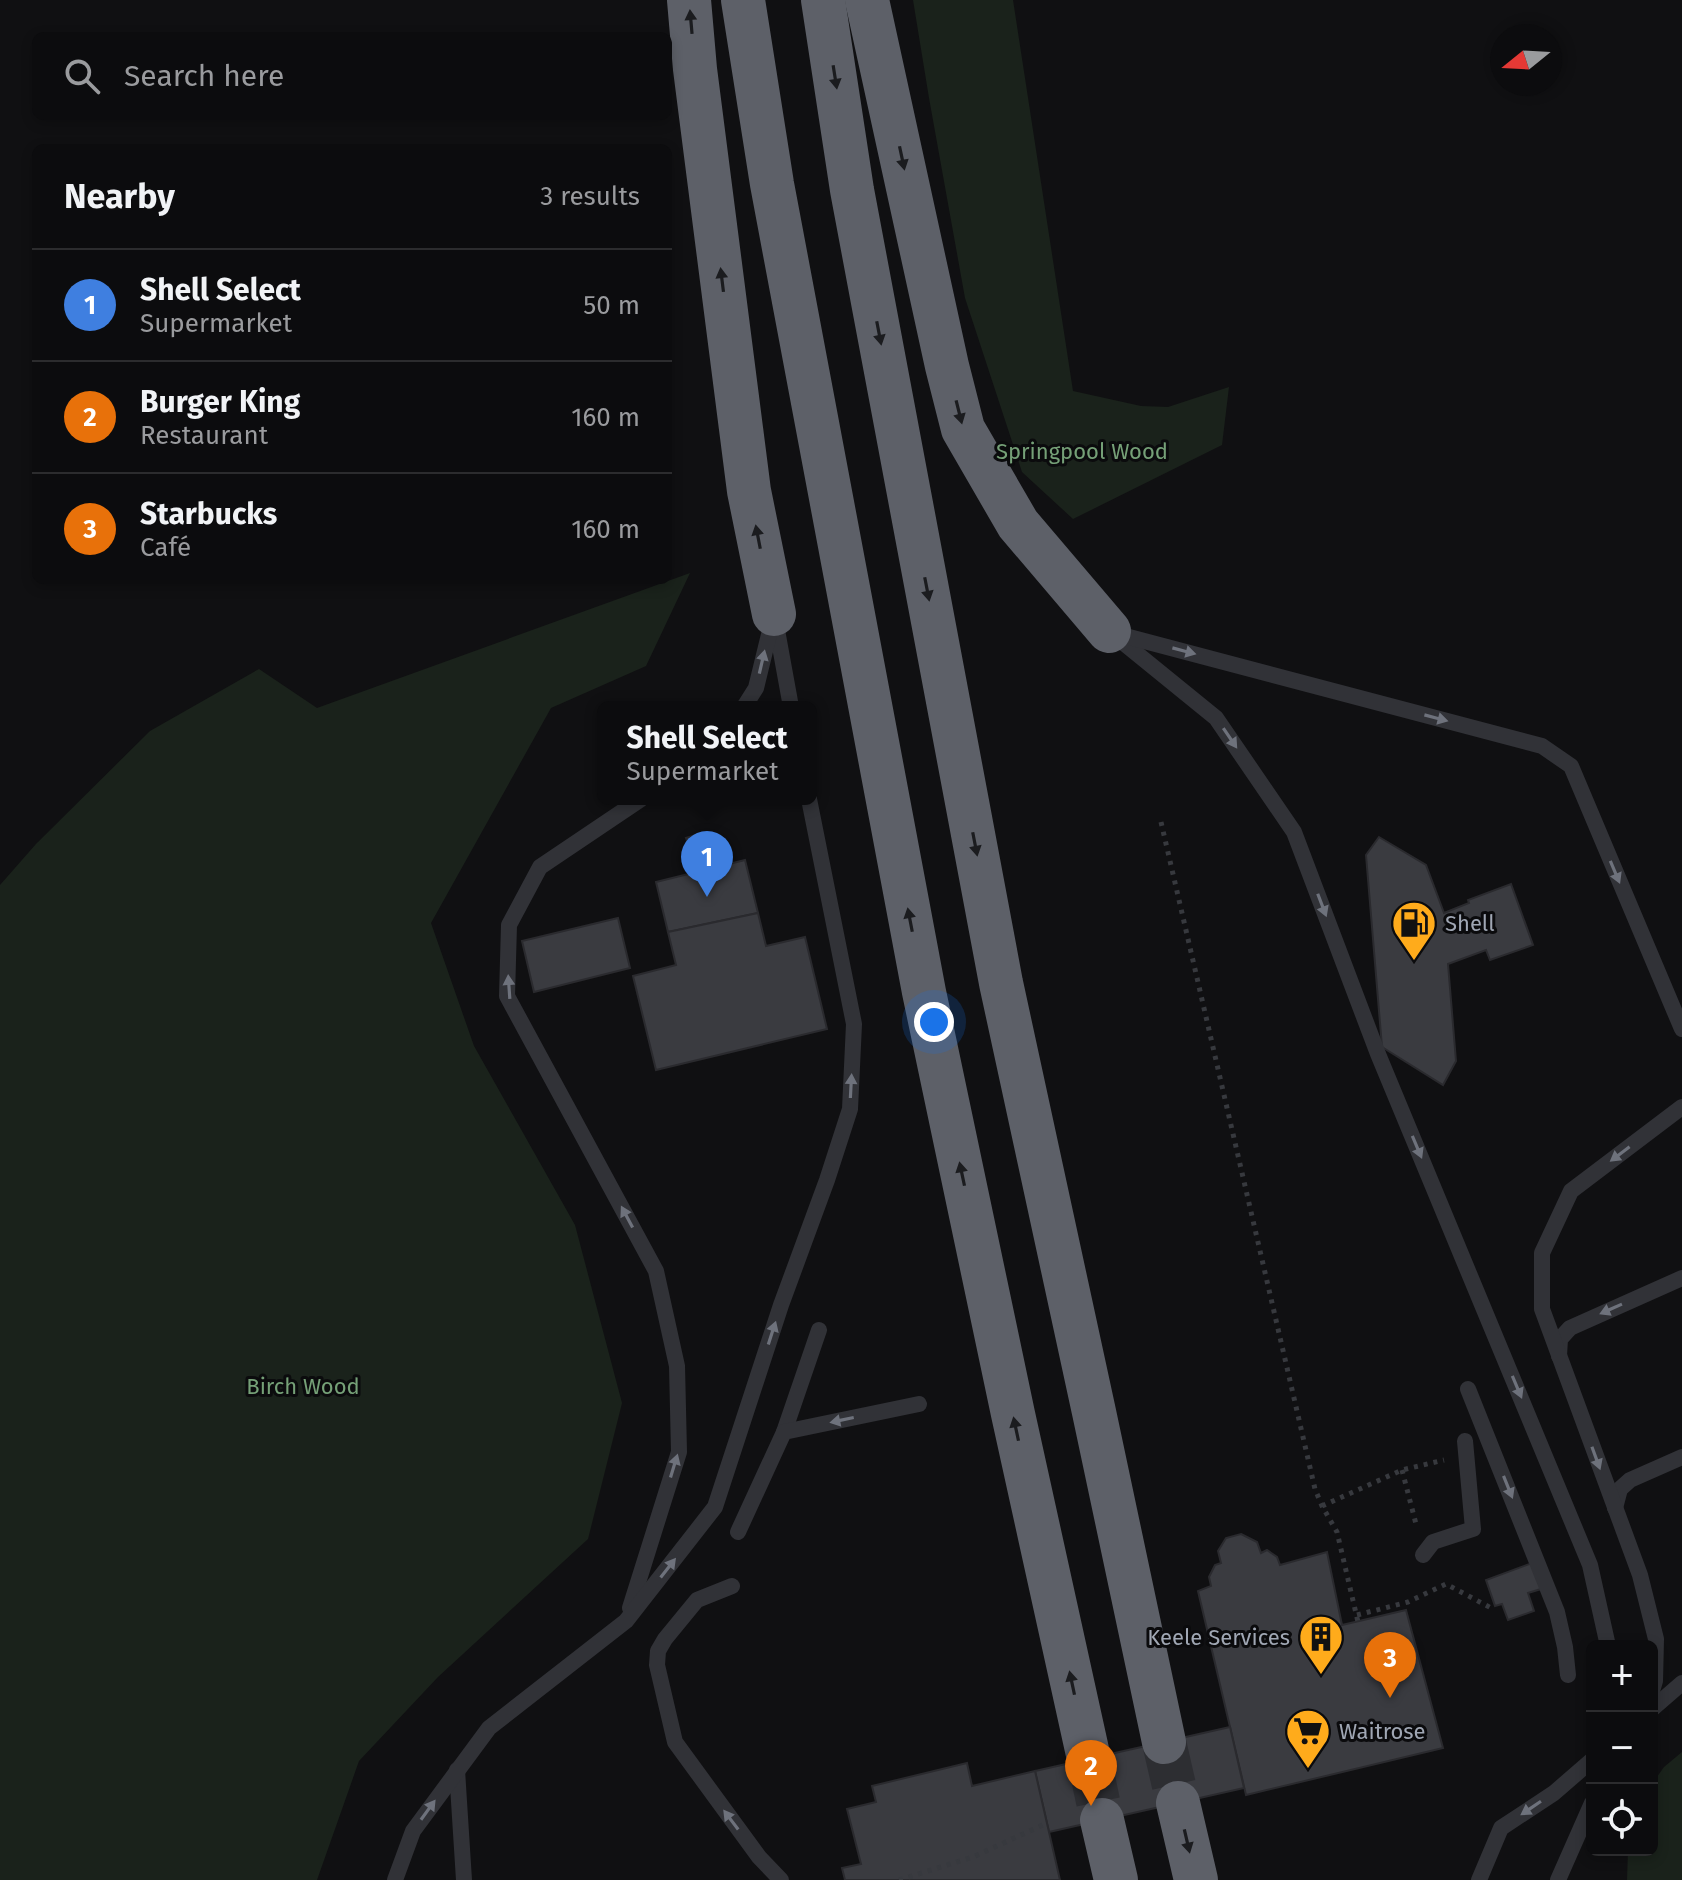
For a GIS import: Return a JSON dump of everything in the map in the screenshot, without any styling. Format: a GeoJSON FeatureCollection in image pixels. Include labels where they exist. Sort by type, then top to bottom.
{"type":"FeatureCollection","features":[{"type":"Feature","properties":{"kind":"highway"},"geometry":{"type":"LineString","coordinates":[[689,0],[695,69],[749,491],[774,614]]}},
{"type":"Feature","properties":{"kind":"highway"},"geometry":{"type":"LineString","coordinates":[[743,0],[772,184],[924,992],[1089,1759]]}},
{"type":"Feature","properties":{"kind":"highway"},"geometry":{"type":"LineString","coordinates":[[823,0],[852,190],[1001,983],[1164,1742]]}},
{"type":"Feature","properties":{"kind":"highway"},"geometry":{"type":"LineString","coordinates":[[867,0],[963,429],[1018,524],[1109,631]]}},
{"type":"Feature","properties":{"kind":"highway"},"geometry":{"type":"LineString","coordinates":[[1178,1803],[1196,1880]]}},
{"type":"Feature","properties":{"kind":"highway"},"geometry":{"type":"LineString","coordinates":[[1102,1820],[1116,1880]]}},
{"type":"Feature","properties":{"kind":"lane"},"geometry":{"type":"LineString","coordinates":[[748,701],[756,688],[774,614]]}},
{"type":"Feature","properties":{"kind":"lane"},"geometry":{"type":"LineString","coordinates":[[774,614],[790,701]]}},
{"type":"Feature","properties":{"kind":"lane"},"geometry":{"type":"LineString","coordinates":[[1109,631],[1542,746],[1571,766],[1682,1029]]}},
{"type":"Feature","properties":{"kind":"lane"},"geometry":{"type":"LineString","coordinates":[[1109,631],[1216,718],[1294,832],[1378,1054],[1590,1565],[1607,1640]]}},
{"type":"Feature","properties":{"kind":"lane"},"geometry":{"type":"LineString","coordinates":[[626,1621],[679,1452],[677,1366],[656,1271],[507,996],[509,925],[540,867],[632,805]]}},
{"type":"Feature","properties":{"kind":"lane"},"geometry":{"type":"LineString","coordinates":[[395,1880],[413,1831],[489,1728],[626,1621],[715,1507],[850,1109],[854,1024],[810,805]]}},
{"type":"Feature","properties":{"kind":"lane"},"geometry":{"type":"LineString","coordinates":[[1656,1640],[1640,1575],[1542,1309],[1542,1253],[1571,1191],[1682,1107]]}},
{"type":"Feature","properties":{"kind":"lane"},"geometry":{"type":"LineString","coordinates":[[1559,1356],[1560,1339],[1570,1328],[1682,1278]]}},
{"type":"Feature","properties":{"kind":"lane"},"geometry":{"type":"LineString","coordinates":[[738,1532],[784,1432],[819,1330]]}},
{"type":"Feature","properties":{"kind":"lane"},"geometry":{"type":"LineString","coordinates":[[1468,1389],[1557,1612],[1568,1675]]}},
{"type":"Feature","properties":{"kind":"lane"},"geometry":{"type":"LineString","coordinates":[[784,1432],[919,1404]]}},
{"type":"Feature","properties":{"kind":"lane"},"geometry":{"type":"LineString","coordinates":[[1423,1555],[1433,1542],[1473,1529],[1465,1441]]}},
{"type":"Feature","properties":{"kind":"lane"},"geometry":{"type":"LineString","coordinates":[[1615,1508],[1620,1489],[1630,1480],[1682,1457]]}},
{"type":"Feature","properties":{"kind":"lane"},"geometry":{"type":"LineString","coordinates":[[732,1586],[697,1600],[665,1639],[658,1651],[657,1665],[675,1742],[759,1857],[781,1880]]}},
{"type":"Feature","properties":{"kind":"lane"},"geometry":{"type":"LineString","coordinates":[[1658,1704],[1682,1683]]}},
{"type":"Feature","properties":{"kind":"lane"},"geometry":{"type":"LineString","coordinates":[[1479,1880],[1501,1828],[1554,1793],[1586,1765]]}},
{"type":"Feature","properties":{"kind":"lane"},"geometry":{"type":"LineString","coordinates":[[457,1770],[464,1880]]}},
{"type":"Feature","properties":{"kind":"lane"},"geometry":{"type":"LineString","coordinates":[[1558,1880],[1586,1817]]}},
{"type":"Feature","properties":{"kind":"path"},"geometry":{"type":"LineString","coordinates":[[1161,822],[1315,1489],[1337,1532],[1357,1618],[1408,1602],[1446,1584],[1493,1609]]}},
{"type":"Feature","properties":{"kind":"path"},"geometry":{"type":"LineString","coordinates":[[1322,1506],[1402,1470],[1445,1460],[1448,1473]]}},
{"type":"Feature","properties":{"kind":"path"},"geometry":{"type":"LineString","coordinates":[[1402,1470],[1416,1524],[1430,1521]]}},
{"type":"Feature","properties":{"kind":"path"},"geometry":{"type":"LineString","coordinates":[[899,1880],[973,1857],[1047,1823]]}},
{"type":"Feature","properties":{"kind":"green space","name":"Springpool Wood"},"geometry":{"type":"Polygon","coordinates":[[[913,0],[1013,0],[1073,391],[1141,406],[1168,407],[1229,387],[1222,445],[1073,519],[1022,472],[965,298],[913,0]]]}},
{"type":"Feature","properties":{"kind":"green space","name":"Birch Wood"},"geometry":{"type":"Polygon","coordinates":[[[690,573],[646,666],[551,708],[431,923],[474,1046],[575,1225],[622,1403],[588,1539],[438,1677],[359,1761],[317,1880],[0,1880],[0,885],[36,844],[150,731],[259,669],[317,708],[660,584],[672,584],[672,580],[690,573]]]}},
{"type":"Feature","properties":{"kind":"green space"},"geometry":{"type":"Polygon","coordinates":[[[1682,1752],[1682,1880],[1627,1880],[1628,1856],[1658,1856],[1658,1776],[1682,1752]]]}},
{"type":"Feature","properties":{"kind":"building"},"geometry":{"type":"Polygon","coordinates":[[[703,833],[712,859],[695,864],[686,838],[703,833]]]}},
{"type":"Feature","properties":{"kind":"building","name":"Shell"},"geometry":{"type":"Polygon","coordinates":[[[1379,837],[1426,865],[1444,913],[1511,884],[1533,945],[1490,960],[1486,950],[1448,964],[1456,1061],[1443,1085],[1382,1047],[1366,855],[1379,837]]]}},
{"type":"Feature","properties":{"kind":"building"},"geometry":{"type":"Polygon","coordinates":[[[745,860],[758,913],[668,932],[656,882],[745,860]]]}},
{"type":"Feature","properties":{"kind":"building"},"geometry":{"type":"Polygon","coordinates":[[[758,913],[766,946],[805,937],[827,1029],[656,1070],[633,976],[676,965],[668,932],[758,913]]]}},
{"type":"Feature","properties":{"kind":"building"},"geometry":{"type":"Polygon","coordinates":[[[618,918],[630,968],[534,992],[522,941],[618,918]]]}},
{"type":"Feature","properties":{"kind":"building","name":"Keele Services"},"geometry":{"type":"Polygon","coordinates":[[[1241,1534],[1257,1542],[1261,1553],[1267,1550],[1277,1557],[1280,1565],[1327,1552],[1342,1625],[1406,1610],[1443,1748],[1246,1795],[1198,1591],[1211,1586],[1209,1577],[1215,1565],[1221,1563],[1218,1551],[1226,1538],[1241,1534]]]}},
{"type":"Feature","properties":{"kind":"building"},"geometry":{"type":"Polygon","coordinates":[[[1532,1563],[1541,1589],[1528,1593],[1534,1611],[1508,1620],[1502,1604],[1495,1606],[1486,1580],[1532,1563]]]}},
{"type":"Feature","properties":{"kind":"building"},"geometry":{"type":"Polygon","coordinates":[[[1230,1727],[1244,1788],[1049,1832],[1035,1771],[1230,1727]]]}},
{"type":"Feature","properties":{"kind":"building"},"geometry":{"type":"Polygon","coordinates":[[[967,1763],[972,1786],[1035,1771],[1060,1880],[845,1880],[842,1868],[861,1864],[847,1809],[876,1802],[872,1786],[967,1763]]]}},
{"type":"Feature","properties":{"kind":"tunnel"},"geometry":{"type":"LineString","coordinates":[[1164,1742],[1178,1803]]}},
{"type":"Feature","properties":{"kind":"tunnel"},"geometry":{"type":"LineString","coordinates":[[1089,1759],[1102,1820]]}},
{"type":"Feature","properties":{"kind":"place","name":"Shell Select"},"geometry":{"type":"Point","coordinates":[707,897]}},
{"type":"Feature","properties":{"kind":"place","name":"Shell"},"geometry":{"type":"Point","coordinates":[1414,962]}},
{"type":"Feature","properties":{"kind":"place","name":"Keele Services"},"geometry":{"type":"Point","coordinates":[1321,1676]}},
{"type":"Feature","properties":{"kind":"place","name":"Starbucks"},"geometry":{"type":"Point","coordinates":[1390,1698]}},
{"type":"Feature","properties":{"kind":"place","name":"Waitrose"},"geometry":{"type":"Point","coordinates":[1308,1770]}},
{"type":"Feature","properties":{"kind":"place","name":"Burger King"},"geometry":{"type":"Point","coordinates":[1091,1806]}}]}
